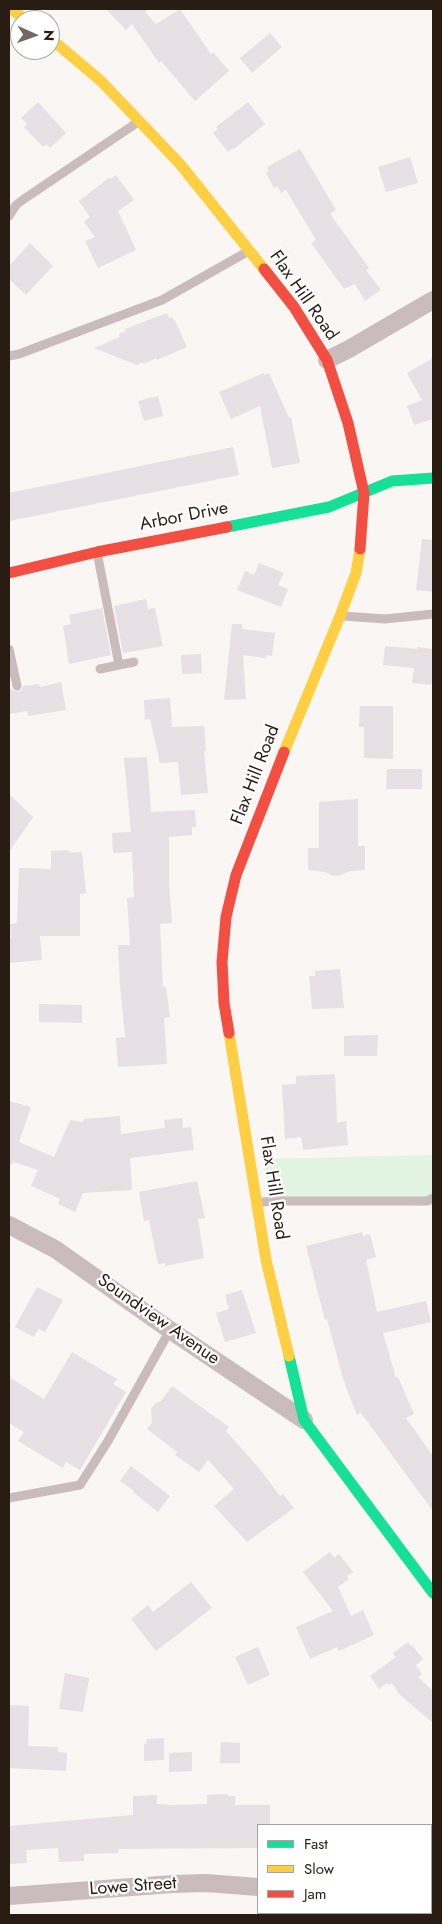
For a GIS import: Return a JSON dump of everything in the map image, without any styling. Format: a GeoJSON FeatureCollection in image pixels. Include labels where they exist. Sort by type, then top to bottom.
{"type":"FeatureCollection","features":[{"type":"Feature","properties":{"kind":"main road","name":"Flax Hill Road"},"geometry":{"type":"LineString","coordinates":[[60,47],[101,82],[140,120],[180,164],[294,307],[327,360],[348,423],[364,493],[362,533],[356,573],[239,866],[226,917],[222,962],[224,1003],[266,1260],[304,1420],[433,1593]]}},
{"type":"Feature","properties":{"kind":"main road","name":"Arbor Drive"},"geometry":{"type":"LineString","coordinates":[[9,573],[97,552],[329,507],[392,481],[433,478]]}},
{"type":"Feature","properties":{"kind":"street"},"geometry":{"type":"LineString","coordinates":[[327,360],[349,350],[433,300]]}},
{"type":"Feature","properties":{"kind":"street","name":"Soundview Avenue"},"geometry":{"type":"LineString","coordinates":[[9,1225],[55,1249],[170,1330],[304,1420]]}},
{"type":"Feature","properties":{"kind":"street","name":"Lowe Street"},"geometry":{"type":"LineString","coordinates":[[9,1896],[173,1884],[257,1887]]}},
{"type":"Feature","properties":{"kind":"lane"},"geometry":{"type":"LineString","coordinates":[[9,216],[16,205],[24,199],[140,120]]}},
{"type":"Feature","properties":{"kind":"lane"},"geometry":{"type":"LineString","coordinates":[[9,356],[19,354],[162,300],[250,250]]}},
{"type":"Feature","properties":{"kind":"lane"},"geometry":{"type":"LineString","coordinates":[[97,552],[119,665]]}},
{"type":"Feature","properties":{"kind":"lane"},"geometry":{"type":"LineString","coordinates":[[340,616],[385,619],[433,614]]}},
{"type":"Feature","properties":{"kind":"lane"},"geometry":{"type":"LineString","coordinates":[[9,649],[17,686]]}},
{"type":"Feature","properties":{"kind":"lane"},"geometry":{"type":"LineString","coordinates":[[100,669],[134,662]]}},
{"type":"Feature","properties":{"kind":"lane"},"geometry":{"type":"LineString","coordinates":[[257,1203],[271,1201],[410,1201],[433,1198]]}},
{"type":"Feature","properties":{"kind":"lane"},"geometry":{"type":"LineString","coordinates":[[9,1498],[80,1485],[108,1441],[170,1330]]}},
{"type":"Feature","properties":{"kind":"green space"},"geometry":{"type":"Polygon","coordinates":[[[433,1155],[433,1206],[270,1199],[262,1159],[433,1155]]]}},
{"type":"Feature","properties":{"kind":"building"},"geometry":{"type":"Polygon","coordinates":[[[106,9],[149,9],[145,12],[156,24],[180,9],[211,54],[213,52],[229,71],[195,101],[161,61],[159,63],[132,24],[126,30],[106,9]]]}},
{"type":"Feature","properties":{"kind":"building"},"geometry":{"type":"Polygon","coordinates":[[[270,33],[282,47],[252,73],[240,58],[270,33]]]}},
{"type":"Feature","properties":{"kind":"building"},"geometry":{"type":"Polygon","coordinates":[[[38,102],[66,133],[50,148],[47,144],[43,147],[24,127],[27,124],[21,118],[38,102]]]}},
{"type":"Feature","properties":{"kind":"building"},"geometry":{"type":"Polygon","coordinates":[[[248,102],[265,124],[228,152],[213,133],[218,129],[216,127],[248,102]]]}},
{"type":"Feature","properties":{"kind":"building"},"geometry":{"type":"Polygon","coordinates":[[[300,149],[336,210],[330,214],[369,268],[366,270],[381,290],[365,301],[355,284],[344,289],[311,243],[316,240],[286,190],[281,193],[277,186],[274,188],[266,173],[269,171],[267,167],[300,149]]]}},
{"type":"Feature","properties":{"kind":"building"},"geometry":{"type":"Polygon","coordinates":[[[410,157],[418,183],[386,192],[378,167],[410,157]]]}},
{"type":"Feature","properties":{"kind":"building"},"geometry":{"type":"Polygon","coordinates":[[[116,175],[134,200],[118,211],[136,250],[98,268],[85,241],[95,237],[84,222],[90,217],[79,201],[110,177],[111,179],[116,175]]]}},
{"type":"Feature","properties":{"kind":"building"},"geometry":{"type":"Polygon","coordinates":[[[30,243],[53,266],[26,295],[9,279],[9,266],[30,243]]]}},
{"type":"Feature","properties":{"kind":"building"},"geometry":{"type":"Polygon","coordinates":[[[167,313],[169,318],[172,317],[176,323],[187,347],[157,360],[157,358],[137,365],[94,348],[120,337],[119,334],[126,331],[125,329],[167,313]]]}},
{"type":"Feature","properties":{"kind":"building"},"geometry":{"type":"Polygon","coordinates":[[[433,358],[433,419],[414,425],[407,406],[422,400],[407,373],[433,358]]]}},
{"type":"Feature","properties":{"kind":"building"},"geometry":{"type":"Polygon","coordinates":[[[264,373],[264,375],[269,373],[289,418],[291,417],[300,463],[272,468],[260,406],[231,419],[219,392],[264,373]]]}},
{"type":"Feature","properties":{"kind":"building"},"geometry":{"type":"Polygon","coordinates":[[[158,396],[163,416],[144,421],[138,401],[158,396]]]}},
{"type":"Feature","properties":{"kind":"building"},"geometry":{"type":"Polygon","coordinates":[[[233,447],[239,475],[9,521],[9,493],[233,447]]]}},
{"type":"Feature","properties":{"kind":"building"},"geometry":{"type":"Polygon","coordinates":[[[422,539],[433,540],[433,592],[416,590],[422,539]]]}},
{"type":"Feature","properties":{"kind":"building"},"geometry":{"type":"Polygon","coordinates":[[[259,563],[284,573],[278,585],[288,589],[281,607],[237,590],[245,571],[254,575],[259,563]]]}},
{"type":"Feature","properties":{"kind":"building"},"geometry":{"type":"Polygon","coordinates":[[[146,599],[148,609],[155,608],[163,646],[123,653],[114,606],[146,599]]]}},
{"type":"Feature","properties":{"kind":"building"},"geometry":{"type":"Polygon","coordinates":[[[102,608],[111,655],[69,664],[63,626],[71,624],[69,615],[102,608]]]}},
{"type":"Feature","properties":{"kind":"building"},"geometry":{"type":"Polygon","coordinates":[[[232,624],[242,624],[242,629],[275,633],[272,656],[266,655],[266,658],[243,655],[246,699],[224,700],[232,624]]]}},
{"type":"Feature","properties":{"kind":"building"},"geometry":{"type":"Polygon","coordinates":[[[385,646],[433,649],[431,685],[412,683],[414,668],[383,665],[385,646]]]}},
{"type":"Feature","properties":{"kind":"building"},"geometry":{"type":"Polygon","coordinates":[[[201,654],[202,673],[182,674],[181,655],[201,654]]]}},
{"type":"Feature","properties":{"kind":"building"},"geometry":{"type":"Polygon","coordinates":[[[61,682],[66,710],[28,716],[27,711],[9,714],[9,689],[18,692],[22,690],[23,686],[39,684],[40,687],[61,682]]]}},
{"type":"Feature","properties":{"kind":"building"},"geometry":{"type":"Polygon","coordinates":[[[170,698],[172,727],[204,726],[208,793],[181,795],[178,762],[160,763],[150,719],[145,720],[144,700],[170,698]]]}},
{"type":"Feature","properties":{"kind":"building"},"geometry":{"type":"Polygon","coordinates":[[[360,706],[393,706],[393,759],[364,758],[364,727],[359,727],[360,706]]]}},
{"type":"Feature","properties":{"kind":"building"},"geometry":{"type":"Polygon","coordinates":[[[147,757],[151,812],[195,810],[196,827],[192,827],[192,835],[169,837],[169,882],[172,923],[160,924],[163,987],[166,987],[170,1017],[164,1018],[167,1064],[118,1067],[116,1038],[125,1037],[118,945],[130,945],[127,898],[134,897],[132,852],[113,853],[112,833],[131,832],[124,758],[147,757]]]}},
{"type":"Feature","properties":{"kind":"building"},"geometry":{"type":"Polygon","coordinates":[[[387,769],[422,769],[422,789],[386,789],[387,769]]]}},
{"type":"Feature","properties":{"kind":"building"},"geometry":{"type":"Polygon","coordinates":[[[9,794],[33,817],[9,852],[9,794]]]}},
{"type":"Feature","properties":{"kind":"building"},"geometry":{"type":"Polygon","coordinates":[[[358,799],[358,846],[365,846],[365,870],[350,871],[334,876],[325,872],[308,870],[308,848],[319,848],[319,802],[358,799]]]}},
{"type":"Feature","properties":{"kind":"building"},"geometry":{"type":"Polygon","coordinates":[[[68,850],[71,853],[82,852],[86,893],[80,894],[80,936],[40,936],[42,960],[9,963],[10,924],[17,923],[19,868],[51,869],[51,851],[68,850]]]}},
{"type":"Feature","properties":{"kind":"building"},"geometry":{"type":"Polygon","coordinates":[[[340,969],[344,1008],[312,1009],[309,976],[315,976],[315,971],[340,969]]]}},
{"type":"Feature","properties":{"kind":"building"},"geometry":{"type":"Polygon","coordinates":[[[39,1004],[82,1005],[82,1023],[39,1022],[39,1004]]]}},
{"type":"Feature","properties":{"kind":"building"},"geometry":{"type":"Polygon","coordinates":[[[378,1035],[377,1056],[344,1056],[344,1036],[378,1035]]]}},
{"type":"Feature","properties":{"kind":"building"},"geometry":{"type":"Polygon","coordinates":[[[335,1074],[337,1123],[346,1121],[348,1145],[303,1150],[301,1137],[285,1139],[282,1085],[296,1084],[296,1076],[335,1074]]]}},
{"type":"Feature","properties":{"kind":"building"},"geometry":{"type":"Polygon","coordinates":[[[9,1101],[31,1107],[19,1142],[54,1157],[70,1120],[83,1122],[84,1119],[120,1116],[121,1134],[165,1128],[164,1120],[182,1118],[183,1128],[191,1127],[194,1150],[130,1158],[132,1190],[83,1193],[75,1212],[58,1204],[60,1199],[31,1186],[38,1170],[13,1162],[12,1165],[9,1164],[9,1101]]]}},
{"type":"Feature","properties":{"kind":"building"},"geometry":{"type":"Polygon","coordinates":[[[197,1181],[205,1218],[198,1219],[204,1258],[165,1266],[165,1263],[158,1264],[149,1220],[144,1221],[139,1192],[197,1181]]]}},
{"type":"Feature","properties":{"kind":"building"},"geometry":{"type":"Polygon","coordinates":[[[362,1232],[363,1236],[370,1234],[376,1257],[366,1260],[377,1312],[426,1301],[431,1322],[383,1333],[396,1378],[398,1377],[414,1414],[406,1418],[433,1456],[433,1511],[361,1413],[357,1415],[344,1382],[327,1319],[325,1320],[306,1246],[362,1232]]]}},
{"type":"Feature","properties":{"kind":"building"},"geometry":{"type":"Polygon","coordinates":[[[37,1287],[63,1300],[45,1332],[38,1329],[34,1337],[15,1327],[37,1287]]]}},
{"type":"Feature","properties":{"kind":"building"},"geometry":{"type":"Polygon","coordinates":[[[242,1290],[256,1333],[225,1342],[216,1313],[229,1309],[225,1295],[242,1290]]]}},
{"type":"Feature","properties":{"kind":"building"},"geometry":{"type":"Polygon","coordinates":[[[72,1352],[117,1379],[113,1384],[126,1392],[80,1470],[66,1462],[63,1468],[18,1441],[24,1432],[9,1423],[9,1377],[44,1399],[72,1352]]]}},
{"type":"Feature","properties":{"kind":"building"},"geometry":{"type":"Polygon","coordinates":[[[172,1386],[229,1427],[226,1431],[258,1467],[280,1496],[283,1494],[294,1508],[247,1542],[214,1506],[234,1489],[208,1460],[199,1472],[175,1455],[177,1452],[147,1429],[152,1423],[151,1408],[161,1401],[172,1386]]]}},
{"type":"Feature","properties":{"kind":"building"},"geometry":{"type":"Polygon","coordinates":[[[131,1466],[170,1496],[158,1512],[120,1481],[131,1466]]]}},
{"type":"Feature","properties":{"kind":"building"},"geometry":{"type":"Polygon","coordinates":[[[330,1552],[334,1558],[339,1554],[353,1572],[347,1576],[349,1579],[338,1587],[351,1616],[363,1610],[374,1635],[339,1651],[337,1647],[310,1659],[296,1627],[333,1611],[303,1572],[330,1552]]]}},
{"type":"Feature","properties":{"kind":"building"},"geometry":{"type":"Polygon","coordinates":[[[191,1582],[212,1608],[156,1651],[131,1619],[148,1605],[153,1612],[191,1582]]]}},
{"type":"Feature","properties":{"kind":"building"},"geometry":{"type":"Polygon","coordinates":[[[408,1642],[423,1659],[416,1665],[422,1674],[418,1677],[433,1691],[433,1723],[400,1695],[392,1683],[389,1685],[387,1683],[379,1689],[370,1676],[396,1657],[393,1653],[408,1642]]]}},
{"type":"Feature","properties":{"kind":"building"},"geometry":{"type":"Polygon","coordinates":[[[258,1647],[270,1675],[248,1685],[235,1657],[258,1647]]]}},
{"type":"Feature","properties":{"kind":"building"},"geometry":{"type":"Polygon","coordinates":[[[65,1673],[89,1678],[83,1712],[59,1709],[65,1673]]]}},
{"type":"Feature","properties":{"kind":"building"},"geometry":{"type":"Polygon","coordinates":[[[9,1705],[29,1706],[28,1746],[58,1747],[58,1752],[67,1753],[66,1771],[9,1768],[9,1705]]]}},
{"type":"Feature","properties":{"kind":"building"},"geometry":{"type":"Polygon","coordinates":[[[164,1738],[164,1760],[144,1761],[144,1744],[146,1744],[147,1739],[164,1738]]]}},
{"type":"Feature","properties":{"kind":"building"},"geometry":{"type":"Polygon","coordinates":[[[221,1742],[240,1743],[240,1763],[220,1763],[221,1742]]]}},
{"type":"Feature","properties":{"kind":"building"},"geometry":{"type":"Polygon","coordinates":[[[192,1752],[192,1771],[169,1772],[169,1753],[192,1752]]]}},
{"type":"Feature","properties":{"kind":"building"},"geometry":{"type":"Polygon","coordinates":[[[228,1794],[228,1796],[235,1796],[235,1805],[270,1805],[270,1824],[257,1824],[257,1848],[118,1849],[118,1853],[84,1854],[84,1861],[59,1862],[58,1848],[26,1850],[27,1863],[9,1864],[9,1826],[133,1815],[133,1796],[157,1795],[157,1804],[173,1805],[207,1804],[207,1795],[228,1794]]]}},
{"type":"Feature","properties":{"kind":"traffic: fast"},"geometry":{"type":"LineString","coordinates":[[227,527],[329,507],[392,481],[433,478]]}},
{"type":"Feature","properties":{"kind":"traffic: fast"},"geometry":{"type":"LineString","coordinates":[[289,1356],[304,1420],[433,1593]]}},
{"type":"Feature","properties":{"kind":"traffic: slow"},"geometry":{"type":"LineString","coordinates":[[60,46],[101,81],[180,164],[264,269]]}},
{"type":"Feature","properties":{"kind":"traffic: slow"},"geometry":{"type":"LineString","coordinates":[[284,752],[340,616],[356,573],[360,549]]}},
{"type":"Feature","properties":{"kind":"traffic: slow"},"geometry":{"type":"LineString","coordinates":[[229,1033],[266,1260],[289,1356]]}},
{"type":"Feature","properties":{"kind":"traffic: jam"},"geometry":{"type":"LineString","coordinates":[[264,269],[294,307],[327,360],[348,423],[364,493],[360,549]]}},
{"type":"Feature","properties":{"kind":"traffic: jam"},"geometry":{"type":"LineString","coordinates":[[9,573],[97,552],[227,527]]}},
{"type":"Feature","properties":{"kind":"traffic: jam"},"geometry":{"type":"LineString","coordinates":[[229,1033],[224,1003],[222,962],[226,917],[236,875],[284,752]]}}]}
